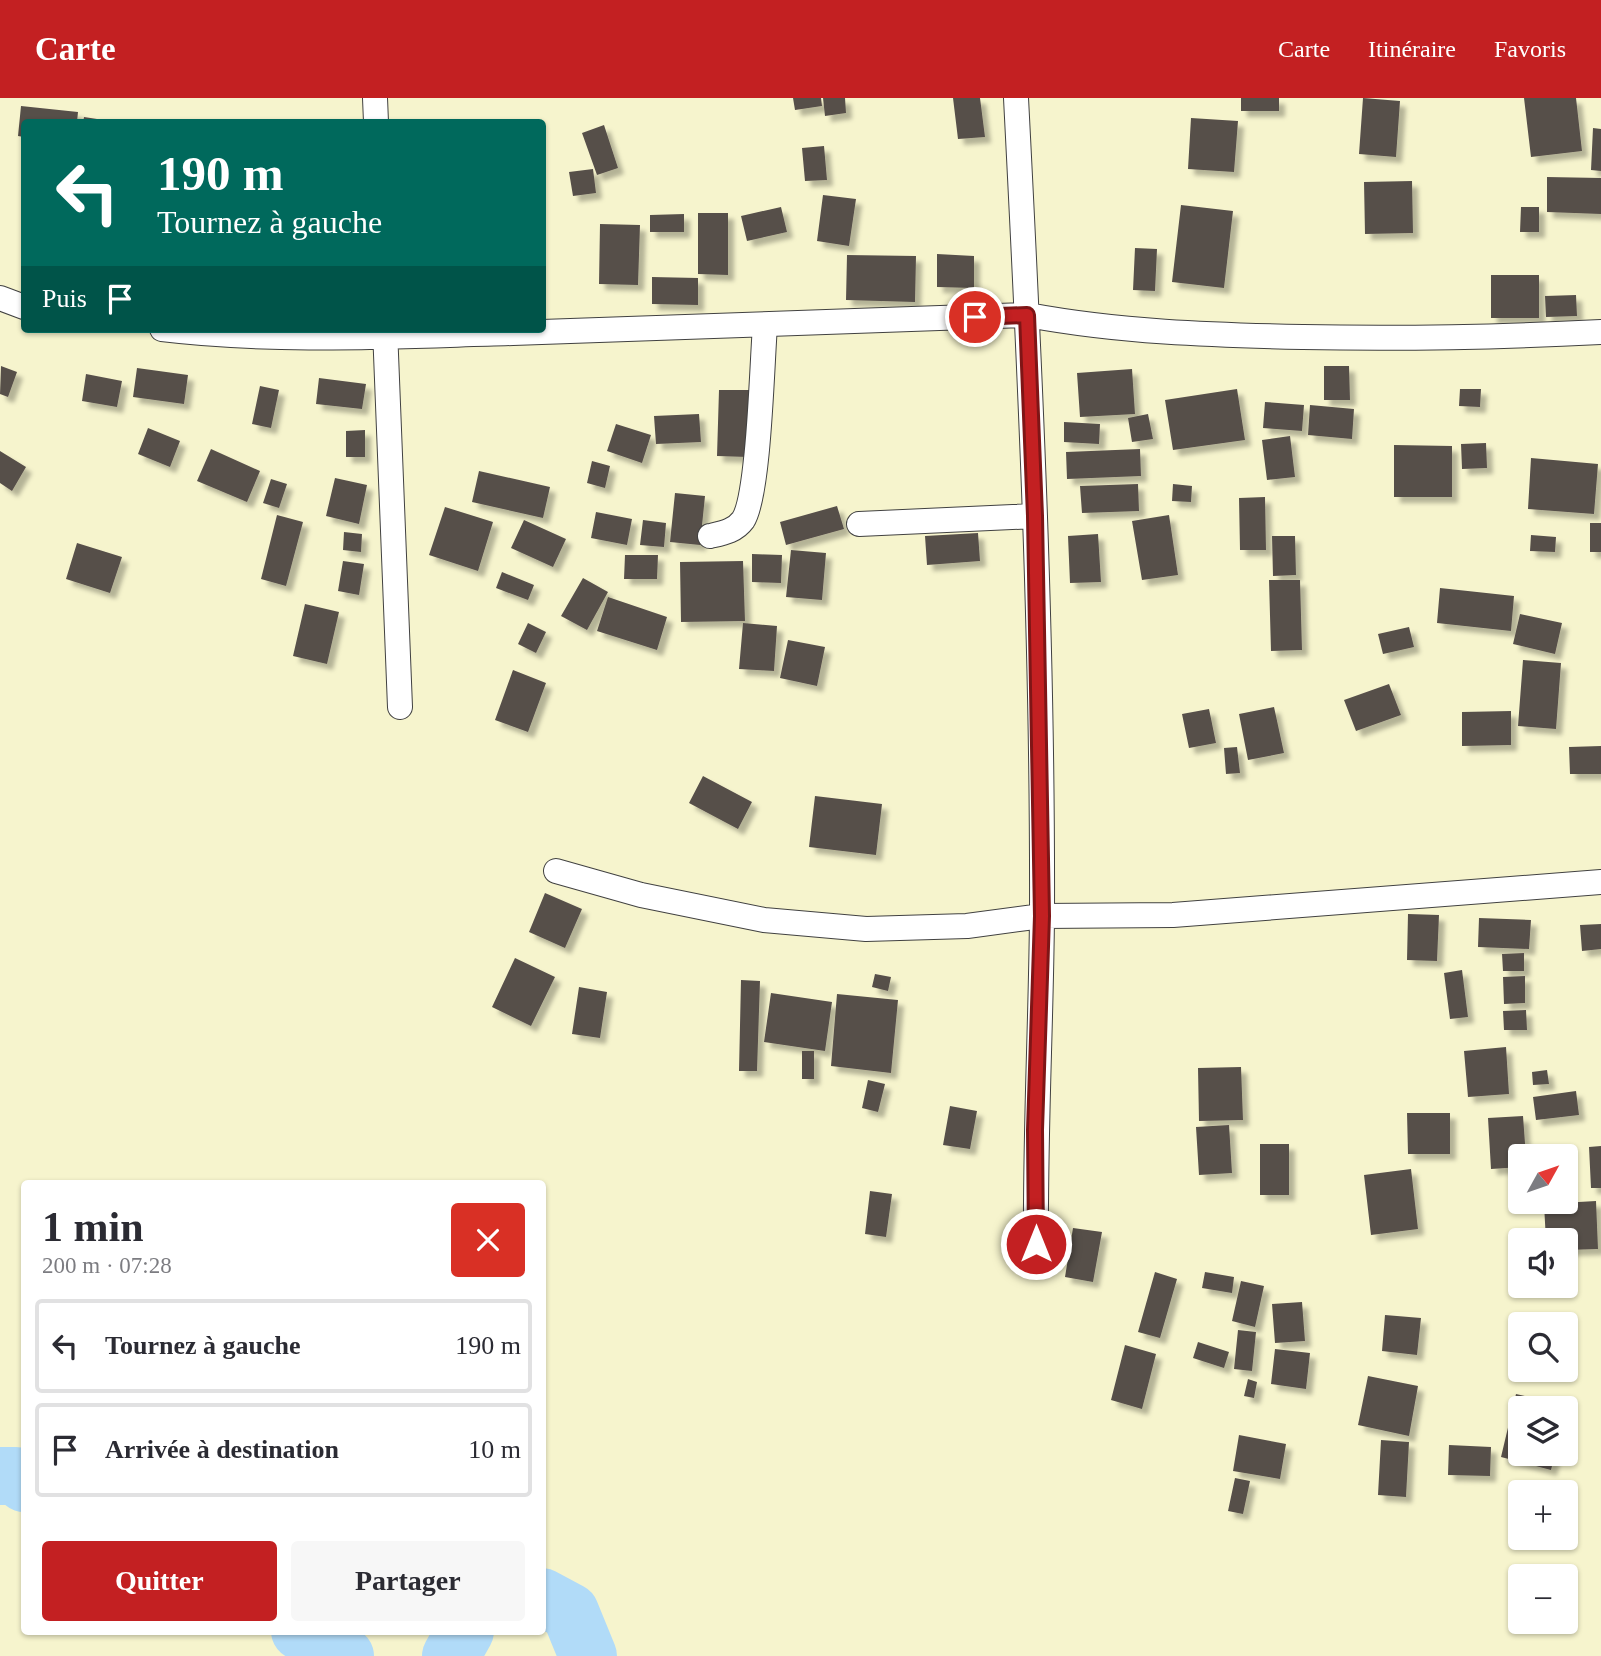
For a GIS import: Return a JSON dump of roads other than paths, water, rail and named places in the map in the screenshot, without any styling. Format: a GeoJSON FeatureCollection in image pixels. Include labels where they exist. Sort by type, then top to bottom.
{"type":"FeatureCollection","features":[{"type":"Feature","properties":{"kind":"street"},"geometry":{"type":"LineString","coordinates":[[375,98],[376,119]]}},
{"type":"Feature","properties":{"kind":"street"},"geometry":{"type":"LineString","coordinates":[[1016,98],[1035,516],[1042,916],[1035,1130],[1036,1244]]}},
{"type":"Feature","properties":{"kind":"street"},"geometry":{"type":"LineString","coordinates":[[0,298],[21,306]]}},
{"type":"Feature","properties":{"kind":"street"},"geometry":{"type":"LineString","coordinates":[[546,329],[765,326],[1027,315],[1070,323],[1189,335],[1475,339],[1601,332]]}},
{"type":"Feature","properties":{"kind":"street"},"geometry":{"type":"LineString","coordinates":[[710,536],[732,530],[748,511],[755,464],[765,326]]}},
{"type":"Feature","properties":{"kind":"street"},"geometry":{"type":"LineString","coordinates":[[220,333],[263,336],[354,333]]}},
{"type":"Feature","properties":{"kind":"street"},"geometry":{"type":"LineString","coordinates":[[385,333],[400,707]]}},
{"type":"Feature","properties":{"kind":"street"},"geometry":{"type":"LineString","coordinates":[[859,524],[1035,516]]}},
{"type":"Feature","properties":{"kind":"street"},"geometry":{"type":"LineString","coordinates":[[556,871],[641,895],[805,926],[866,929],[967,926],[1042,916],[1173,915],[1601,882]]}},
{"type":"Feature","properties":{"kind":"waterway"},"geometry":{"type":"LineString","coordinates":[[0,1476],[16,1476],[21,1480]]}},
{"type":"Feature","properties":{"kind":"waterway"},"geometry":{"type":"LineString","coordinates":[[546,1599],[570,1612],[588,1656]]}},
{"type":"Feature","properties":{"kind":"waterway"},"geometry":{"type":"LineString","coordinates":[[307,1635],[345,1656]]}},
{"type":"Feature","properties":{"kind":"waterway"},"geometry":{"type":"LineString","coordinates":[[451,1656],[463,1635]]}}]}
